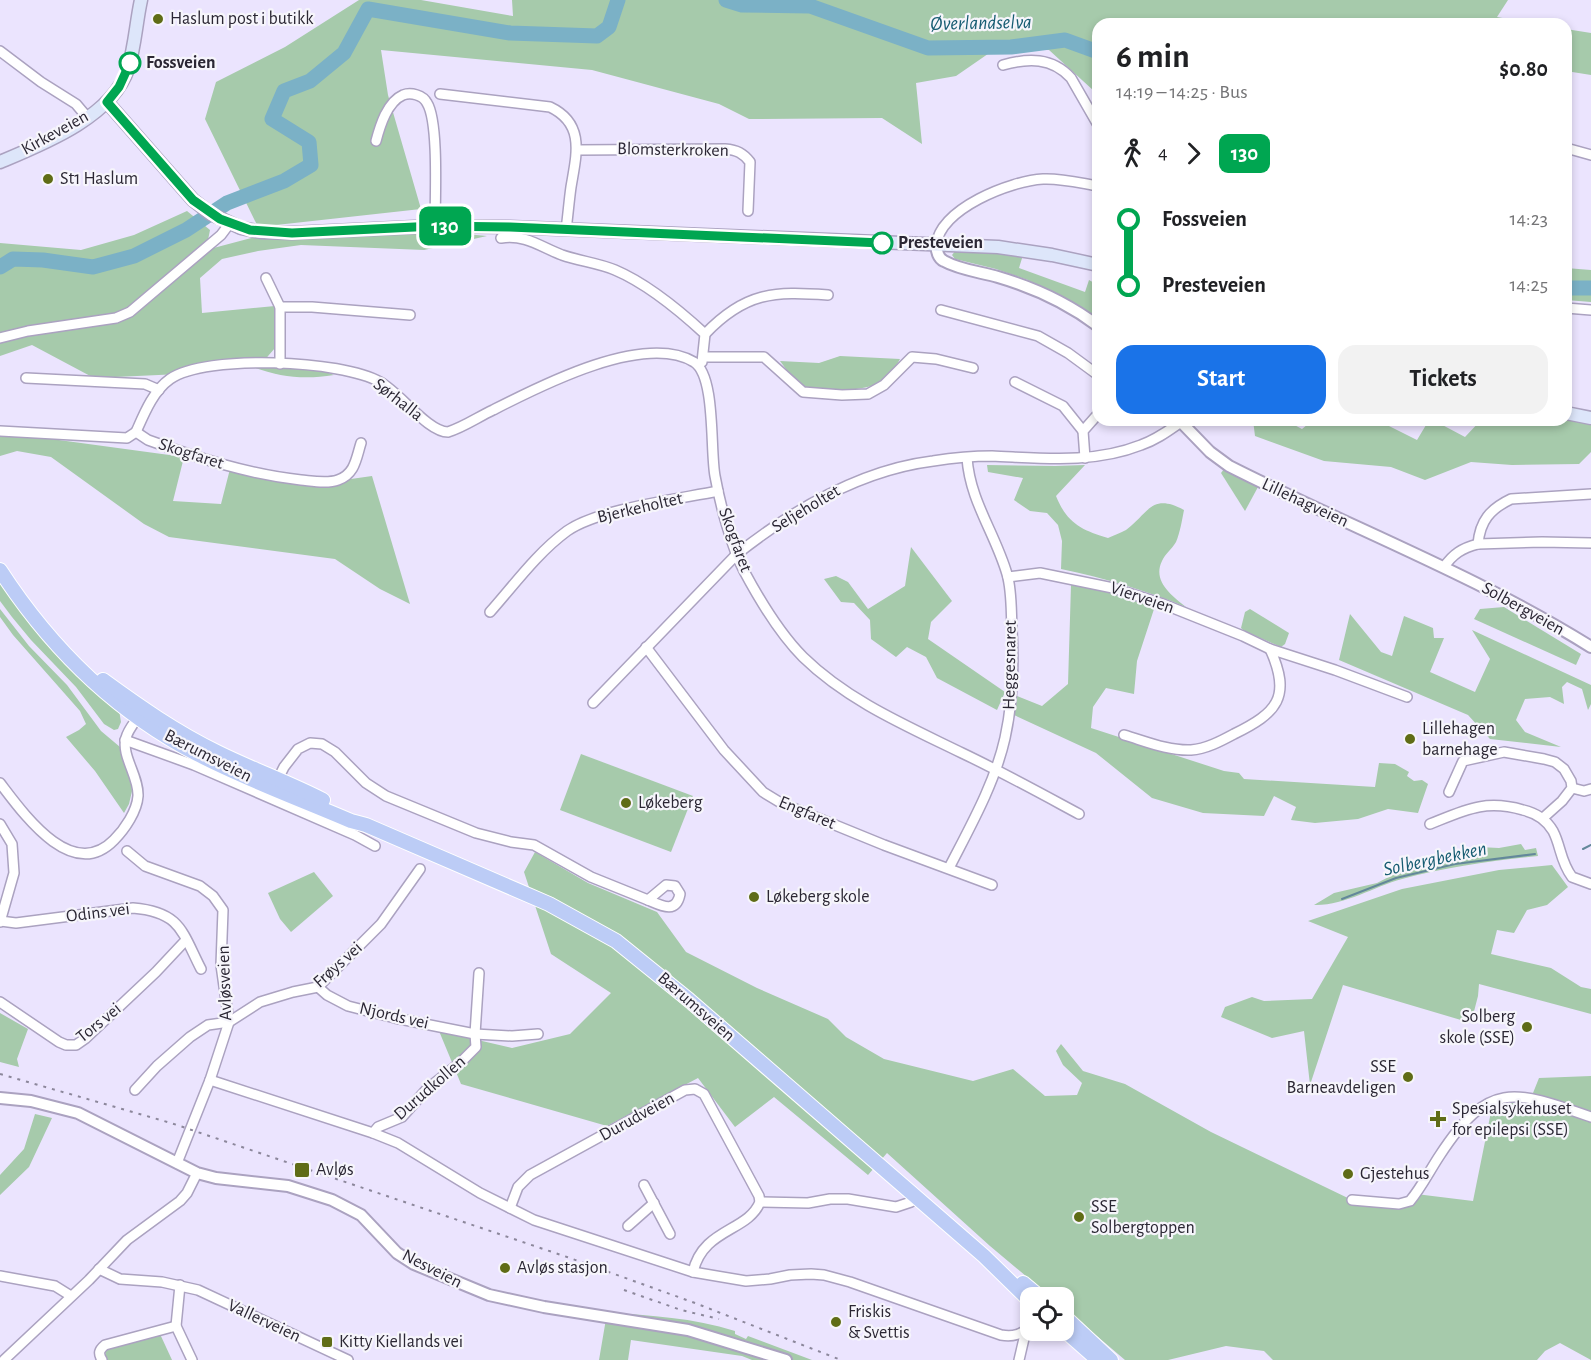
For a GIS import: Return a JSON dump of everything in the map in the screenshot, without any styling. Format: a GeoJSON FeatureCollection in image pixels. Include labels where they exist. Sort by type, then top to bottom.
{"type":"FeatureCollection","features":[{"type":"Feature","properties":{"kind":"main road","name":"Kirkeveien"},"geometry":{"type":"LineString","coordinates":[[0,162],[53,138],[107,102],[119,87],[128,69],[141,0]]}},
{"type":"Feature","properties":{"kind":"main road"},"geometry":{"type":"LineString","coordinates":[[107,102],[184,192],[211,213],[235,225],[261,232],[292,233],[435,226],[566,230],[1017,249],[1092,264]]}},
{"type":"Feature","properties":{"kind":"main road"},"geometry":{"type":"LineString","coordinates":[[1572,414],[1591,418]]}},
{"type":"Feature","properties":{"kind":"main road","name":"Bærumsveien"},"geometry":{"type":"LineString","coordinates":[[0,570],[29,612],[70,656],[141,714],[199,755],[276,784],[351,821],[366,825],[549,904],[616,941],[689,1000],[984,1256],[1020,1291]]}},
{"type":"Feature","properties":{"kind":"main road","name":"Bærumsveien"},"geometry":{"type":"LineString","coordinates":[[984,1256],[1027,1287]]}},
{"type":"Feature","properties":{"kind":"main road"},"geometry":{"type":"LineString","coordinates":[[1074,1325],[1111,1360]]}},
{"type":"Feature","properties":{"kind":"main road"},"geometry":{"type":"LineString","coordinates":[[1074,1339],[1098,1360]]}},
{"type":"Feature","properties":{"kind":"street"},"geometry":{"type":"LineString","coordinates":[[0,51],[41,82],[76,104],[87,117]]}},
{"type":"Feature","properties":{"kind":"street"},"geometry":{"type":"LineString","coordinates":[[1003,65],[1030,59],[1041,60],[1060,69],[1071,78],[1092,115]]}},
{"type":"Feature","properties":{"kind":"street"},"geometry":{"type":"LineString","coordinates":[[440,94],[550,107],[558,111],[572,129],[578,150],[566,230]]}},
{"type":"Feature","properties":{"kind":"street"},"geometry":{"type":"LineString","coordinates":[[376,141],[393,103],[401,96],[419,95],[426,100],[431,111],[434,142],[435,226]]}},
{"type":"Feature","properties":{"kind":"street","name":"Blomsterkroken"},"geometry":{"type":"LineString","coordinates":[[578,150],[725,148],[735,150],[744,154],[750,162],[748,211]]}},
{"type":"Feature","properties":{"kind":"street"},"geometry":{"type":"LineString","coordinates":[[1572,149],[1591,154]]}},
{"type":"Feature","properties":{"kind":"street"},"geometry":{"type":"LineString","coordinates":[[1092,185],[1043,179],[1004,189],[958,211],[941,230],[936,245],[939,256],[946,262],[1001,278],[1037,292],[1067,306],[1092,322]]}},
{"type":"Feature","properties":{"kind":"street"},"geometry":{"type":"LineString","coordinates":[[0,338],[28,331],[104,321],[130,312],[182,270],[220,235],[235,225]]}},
{"type":"Feature","properties":{"kind":"street"},"geometry":{"type":"LineString","coordinates":[[501,238],[525,238],[564,255],[613,269],[665,301],[705,334]]}},
{"type":"Feature","properties":{"kind":"street"},"geometry":{"type":"LineString","coordinates":[[266,278],[280,307],[280,364]]}},
{"type":"Feature","properties":{"kind":"street"},"geometry":{"type":"LineString","coordinates":[[700,366],[704,357],[705,334],[723,317],[757,297],[790,292],[828,295]]}},
{"type":"Feature","properties":{"kind":"street"},"geometry":{"type":"LineString","coordinates":[[280,307],[410,315]]}},
{"type":"Feature","properties":{"kind":"street"},"geometry":{"type":"LineString","coordinates":[[1572,308],[1591,310]]}},
{"type":"Feature","properties":{"kind":"street"},"geometry":{"type":"LineString","coordinates":[[941,310],[1038,336],[1068,353],[1092,371]]}},
{"type":"Feature","properties":{"kind":"street","name":"Sørhalla"},"geometry":{"type":"LineString","coordinates":[[136,432],[159,390],[171,379],[197,369],[262,363],[344,370],[381,382],[424,421],[442,432],[457,429],[548,384],[594,365],[654,353],[683,358],[700,366]]}},
{"type":"Feature","properties":{"kind":"street"},"geometry":{"type":"LineString","coordinates":[[704,357],[764,357],[803,392],[842,395],[868,394],[884,385],[912,357],[936,358],[973,368]]}},
{"type":"Feature","properties":{"kind":"street","name":"Skogfaret"},"geometry":{"type":"LineString","coordinates":[[700,366],[710,398],[711,449],[718,491],[737,554],[744,571],[779,627],[803,657],[846,692],[868,706],[1079,814]]}},
{"type":"Feature","properties":{"kind":"street"},"geometry":{"type":"LineString","coordinates":[[26,378],[145,384],[159,390]]}},
{"type":"Feature","properties":{"kind":"street"},"geometry":{"type":"LineString","coordinates":[[1015,382],[1063,406],[1083,431],[1085,458]]}},
{"type":"Feature","properties":{"kind":"street"},"geometry":{"type":"LineString","coordinates":[[1083,431],[1092,421]]}},
{"type":"Feature","properties":{"kind":"street","name":"Seljeholtet"},"geometry":{"type":"LineString","coordinates":[[592,703],[737,554],[757,538],[800,511],[863,477],[917,463],[990,456],[1040,460],[1085,458],[1141,446],[1161,436],[1174,426]]}},
{"type":"Feature","properties":{"kind":"street","name":"Lillehagveien"},"geometry":{"type":"LineString","coordinates":[[1185,426],[1210,452],[1228,466],[1450,570]]}},
{"type":"Feature","properties":{"kind":"street","name":"Skogfaret"},"geometry":{"type":"LineString","coordinates":[[0,431],[127,438],[136,432],[148,440],[233,468],[320,482],[337,481],[348,474],[355,466],[361,443]]}},
{"type":"Feature","properties":{"kind":"street","name":"Heggesnaret"},"geometry":{"type":"LineString","coordinates":[[949,868],[995,769],[1004,739],[1012,689],[1013,649],[1008,577],[999,550],[971,489],[967,458]]}},
{"type":"Feature","properties":{"kind":"street","name":"Bjerkeholtet"},"geometry":{"type":"LineString","coordinates":[[490,612],[529,568],[567,531],[590,520],[613,513],[718,491]]}},
{"type":"Feature","properties":{"kind":"street"},"geometry":{"type":"LineString","coordinates":[[1478,544],[1479,532],[1488,513],[1511,499],[1591,494]]}},
{"type":"Feature","properties":{"kind":"street"},"geometry":{"type":"LineString","coordinates":[[1450,570],[1451,558],[1458,552],[1478,544],[1591,543]]}},
{"type":"Feature","properties":{"kind":"street","name":"Solbergveien"},"geometry":{"type":"LineString","coordinates":[[1450,570],[1523,607],[1591,647]]}},
{"type":"Feature","properties":{"kind":"street","name":"Vierveien"},"geometry":{"type":"LineString","coordinates":[[1008,577],[1040,573],[1096,583],[1163,604],[1270,649],[1407,697]]}},
{"type":"Feature","properties":{"kind":"street","name":"Engfaret"},"geometry":{"type":"LineString","coordinates":[[646,647],[724,750],[763,792],[791,807],[884,845],[992,885]]}},
{"type":"Feature","properties":{"kind":"street"},"geometry":{"type":"LineString","coordinates":[[1124,735],[1166,747],[1193,750],[1211,745],[1254,725],[1268,714],[1279,698],[1281,685],[1279,671],[1270,649]]}},
{"type":"Feature","properties":{"kind":"street"},"geometry":{"type":"LineString","coordinates":[[0,783],[31,821],[55,842],[74,853],[103,850],[122,832],[138,798],[137,785],[125,740],[141,714]]}},
{"type":"Feature","properties":{"kind":"street","name":"Bærumsveien"},"geometry":{"type":"LineString","coordinates":[[125,740],[194,765],[355,835],[375,846]]}},
{"type":"Feature","properties":{"kind":"street"},"geometry":{"type":"LineString","coordinates":[[276,784],[284,767],[298,749],[310,743],[322,744],[335,752],[366,783],[386,796],[476,833],[534,845],[591,877],[648,900]]}},
{"type":"Feature","properties":{"kind":"street"},"geometry":{"type":"LineString","coordinates":[[1449,792],[1463,761],[1504,752],[1555,762],[1569,774],[1572,788],[1562,801],[1543,818]]}},
{"type":"Feature","properties":{"kind":"street"},"geometry":{"type":"LineString","coordinates":[[1572,788],[1584,791],[1591,789]]}},
{"type":"Feature","properties":{"kind":"street"},"geometry":{"type":"LineString","coordinates":[[1430,824],[1474,807],[1497,804],[1530,812],[1543,818],[1554,833],[1560,857],[1572,877],[1591,884]]}},
{"type":"Feature","properties":{"kind":"street"},"geometry":{"type":"LineString","coordinates":[[0,824],[12,844],[15,873],[0,922]]}},
{"type":"Feature","properties":{"kind":"street","name":"Avløsveien"},"geometry":{"type":"LineString","coordinates":[[127,851],[145,866],[200,886],[220,905],[224,919],[221,965],[229,1022],[210,1080],[177,1163]]}},
{"type":"Feature","properties":{"kind":"street","name":"Frøys vei"},"geometry":{"type":"LineString","coordinates":[[229,1022],[260,1002],[318,987],[381,924],[420,869]]}},
{"type":"Feature","properties":{"kind":"street","name":"Odins vei"},"geometry":{"type":"LineString","coordinates":[[0,922],[16,924],[133,908],[150,910],[164,915],[179,926],[201,969]]}},
{"type":"Feature","properties":{"kind":"street","name":"Tors vei"},"geometry":{"type":"LineString","coordinates":[[0,1002],[59,1042],[69,1046],[76,1044],[107,1019],[156,972],[186,939]]}},
{"type":"Feature","properties":{"kind":"street"},"geometry":{"type":"LineString","coordinates":[[475,1034],[479,973]]}},
{"type":"Feature","properties":{"kind":"street","name":"Njords vei"},"geometry":{"type":"LineString","coordinates":[[318,987],[327,995],[348,1006],[475,1034],[512,1036],[538,1034]]}},
{"type":"Feature","properties":{"kind":"street"},"geometry":{"type":"LineString","coordinates":[[135,1090],[157,1066],[190,1037],[208,1025],[229,1022]]}},
{"type":"Feature","properties":{"kind":"street","name":"Durudkollen"},"geometry":{"type":"LineString","coordinates":[[373,1133],[378,1127],[402,1117],[426,1090],[473,1050],[476,1047],[475,1034]]}},
{"type":"Feature","properties":{"kind":"street"},"geometry":{"type":"LineString","coordinates":[[210,1080],[373,1133],[398,1143],[480,1193],[534,1220],[693,1272],[753,1281],[790,1275],[824,1275],[1001,1335],[1011,1337],[1020,1332]]}},
{"type":"Feature","properties":{"kind":"street","name":"Durudveien"},"geometry":{"type":"LineString","coordinates":[[510,1208],[518,1187],[530,1175],[685,1090],[695,1089],[704,1094],[759,1196],[760,1202]]}},
{"type":"Feature","properties":{"kind":"street"},"geometry":{"type":"LineString","coordinates":[[1352,1200],[1399,1204],[1410,1201],[1445,1147],[1469,1117],[1488,1102],[1521,1096],[1543,1100],[1591,1117]]}},
{"type":"Feature","properties":{"kind":"street","name":"Nesveien"},"geometry":{"type":"LineString","coordinates":[[0,1098],[31,1101],[78,1113],[197,1173],[223,1179],[280,1184],[332,1200],[361,1215],[397,1253],[414,1264],[489,1295],[544,1307],[688,1330],[786,1360]]}},
{"type":"Feature","properties":{"kind":"street"},"geometry":{"type":"LineString","coordinates":[[4,1360],[127,1240],[180,1201],[187,1193],[197,1173]]}},
{"type":"Feature","properties":{"kind":"street"},"geometry":{"type":"LineString","coordinates":[[644,1185],[670,1234]]}},
{"type":"Feature","properties":{"kind":"street"},"geometry":{"type":"LineString","coordinates":[[693,1272],[696,1260],[710,1243],[751,1214],[760,1202],[808,1203],[848,1199],[896,1207],[911,1202]]}},
{"type":"Feature","properties":{"kind":"street"},"geometry":{"type":"LineString","coordinates":[[628,1226],[654,1203]]}},
{"type":"Feature","properties":{"kind":"street","name":"Vallerveien"},"geometry":{"type":"LineString","coordinates":[[99,1269],[120,1279],[180,1285],[198,1290],[348,1360]]}},
{"type":"Feature","properties":{"kind":"street"},"geometry":{"type":"LineString","coordinates":[[0,1276],[55,1286],[71,1296]]}},
{"type":"Feature","properties":{"kind":"street"},"geometry":{"type":"LineString","coordinates":[[180,1285],[176,1326],[192,1360]]}},
{"type":"Feature","properties":{"kind":"street"},"geometry":{"type":"LineString","coordinates":[[102,1360],[99,1350],[105,1344],[176,1326]]}},
{"type":"Feature","properties":{"kind":"street"},"geometry":{"type":"LineString","coordinates":[[1019,1360],[1024,1341]]}},
{"type":"Feature","properties":{"kind":"green space"},"geometry":{"type":"Polygon","coordinates":[[[359,0],[421,0],[513,16],[512,0],[1508,0],[1497,17],[1503,18],[1092,18],[1092,89],[1049,50],[998,47],[956,76],[916,83],[922,144],[882,118],[749,119],[719,104],[592,70],[381,50],[388,95],[421,209],[258,227],[205,119],[216,82],[285,47],[359,0]]]}},
{"type":"Feature","properties":{"kind":"green space"},"geometry":{"type":"Polygon","coordinates":[[[1572,30],[1591,33],[1591,75],[1572,72],[1572,30]]]}},
{"type":"Feature","properties":{"kind":"green space"},"geometry":{"type":"Polygon","coordinates":[[[187,211],[210,230],[206,250],[255,237],[424,230],[487,236],[424,250],[301,245],[222,259],[200,278],[202,313],[275,306],[275,348],[262,363],[180,374],[94,378],[32,345],[0,356],[0,243],[81,250],[134,235],[187,211]]]}},
{"type":"Feature","properties":{"kind":"green space"},"geometry":{"type":"Polygon","coordinates":[[[956,250],[1023,255],[1019,268],[1085,292],[1089,280],[1092,282],[1092,316],[1028,280],[955,259],[952,255],[956,250]]]}},
{"type":"Feature","properties":{"kind":"green space"},"geometry":{"type":"Polygon","coordinates":[[[1572,268],[1591,270],[1591,302],[1572,300],[1572,268]]]}},
{"type":"Feature","properties":{"kind":"green space"},"geometry":{"type":"Polygon","coordinates":[[[840,356],[900,359],[889,376],[879,383],[864,388],[832,390],[813,389],[798,383],[780,361],[819,363],[840,356]]]}},
{"type":"Feature","properties":{"kind":"green space"},"geometry":{"type":"Polygon","coordinates":[[[250,366],[317,369],[334,375],[291,376],[271,373],[250,366]]]}},
{"type":"Feature","properties":{"kind":"green space"},"geometry":{"type":"Polygon","coordinates":[[[1572,420],[1591,424],[1591,452],[1579,464],[1512,465],[1471,462],[1425,480],[1391,467],[1324,461],[1255,436],[1254,426],[1296,426],[1302,429],[1306,426],[1389,426],[1417,440],[1425,426],[1444,426],[1465,437],[1475,426],[1572,426],[1572,420]]]}},
{"type":"Feature","properties":{"kind":"green space"},"geometry":{"type":"Polygon","coordinates":[[[0,432],[184,457],[173,501],[221,504],[230,469],[337,481],[372,476],[410,604],[380,589],[335,559],[169,537],[144,524],[51,457],[17,451],[0,456],[0,432]]]}},
{"type":"Feature","properties":{"kind":"green space"},"geometry":{"type":"Polygon","coordinates":[[[987,465],[1085,465],[1056,496],[1065,513],[1076,524],[1108,538],[1126,530],[1157,504],[1173,505],[1184,510],[1177,538],[1162,561],[1160,575],[1165,587],[1186,607],[1124,585],[1061,569],[1062,541],[1058,525],[1047,513],[1030,511],[1014,500],[1023,478],[988,472],[987,465]]]}},
{"type":"Feature","properties":{"kind":"green space"},"geometry":{"type":"Polygon","coordinates":[[[1224,469],[1258,487],[1245,511],[1221,473],[1224,469]]]}},
{"type":"Feature","properties":{"kind":"green space"},"geometry":{"type":"Polygon","coordinates":[[[911,547],[952,601],[931,622],[928,639],[1005,692],[997,710],[937,678],[926,657],[907,647],[896,657],[871,639],[870,620],[854,603],[841,602],[824,579],[836,576],[848,582],[868,609],[905,586],[911,547]]]}},
{"type":"Feature","properties":{"kind":"green space"},"geometry":{"type":"Polygon","coordinates":[[[0,581],[119,710],[121,722],[118,729],[114,730],[104,724],[76,687],[12,617],[0,601],[0,581]]]}},
{"type":"Feature","properties":{"kind":"green space"},"geometry":{"type":"Polygon","coordinates":[[[1071,585],[1110,591],[1155,606],[1137,661],[1134,694],[1106,688],[1093,707],[1091,728],[1224,771],[1239,773],[1244,779],[1375,787],[1379,763],[1395,764],[1409,772],[1407,776],[1414,781],[1422,780],[1428,784],[1418,813],[1388,809],[1358,819],[1315,823],[1291,820],[1296,807],[1274,796],[1264,816],[1203,813],[1152,798],[1096,753],[1014,715],[1017,696],[1042,706],[1068,684],[1071,585]]]}},
{"type":"Feature","properties":{"kind":"green space"},"geometry":{"type":"Polygon","coordinates":[[[1504,607],[1581,654],[1576,665],[1474,619],[1480,609],[1504,607]]]}},
{"type":"Feature","properties":{"kind":"green space"},"geometry":{"type":"Polygon","coordinates":[[[0,609],[29,646],[67,685],[101,731],[120,747],[131,780],[132,791],[124,813],[95,771],[66,737],[86,724],[80,711],[13,635],[0,617],[0,609]]]}},
{"type":"Feature","properties":{"kind":"green space"},"geometry":{"type":"Polygon","coordinates":[[[1250,609],[1289,633],[1285,644],[1281,647],[1241,628],[1245,612],[1250,609]]]}},
{"type":"Feature","properties":{"kind":"green space"},"geometry":{"type":"Polygon","coordinates":[[[1350,614],[1381,652],[1392,656],[1404,616],[1433,628],[1434,638],[1444,638],[1430,672],[1475,692],[1490,659],[1472,630],[1591,685],[1591,704],[1588,710],[1582,689],[1567,682],[1562,687],[1564,704],[1550,697],[1525,699],[1516,720],[1525,732],[1561,747],[1490,739],[1468,715],[1339,660],[1350,614]]]}},
{"type":"Feature","properties":{"kind":"green space","name":"Løkeberg"},"geometry":{"type":"Polygon","coordinates":[[[581,754],[693,796],[671,852],[560,810],[581,754]]]}},
{"type":"Feature","properties":{"kind":"green space"},"geometry":{"type":"Polygon","coordinates":[[[1521,844],[1525,850],[1536,848],[1538,856],[1436,871],[1391,882],[1347,899],[1314,905],[1334,893],[1377,883],[1414,864],[1479,847],[1499,848],[1521,844]]]}},
{"type":"Feature","properties":{"kind":"green space"},"geometry":{"type":"Polygon","coordinates":[[[535,852],[588,883],[657,912],[686,952],[757,988],[828,1019],[846,1037],[884,1059],[973,1081],[1013,1069],[1045,1096],[1077,1095],[1082,1083],[1063,1065],[1056,1051],[1061,1044],[1083,1071],[1125,1084],[1211,1132],[1352,1200],[1410,1201],[1416,1194],[1473,1201],[1492,1107],[1520,1100],[1529,1103],[1539,1078],[1591,1076],[1591,1360],[1560,1343],[1545,1351],[1537,1360],[1273,1360],[1264,1351],[1226,1346],[1168,1360],[1125,1360],[1074,1317],[1074,1287],[1039,1287],[887,1153],[868,1175],[774,1097],[735,1127],[698,1078],[607,1126],[461,1084],[439,1031],[512,1048],[570,1034],[611,993],[551,954],[524,872],[535,852]]]}},
{"type":"Feature","properties":{"kind":"green space"},"geometry":{"type":"Polygon","coordinates":[[[1552,865],[1568,887],[1547,905],[1527,910],[1514,933],[1497,930],[1491,954],[1551,968],[1581,987],[1591,989],[1591,1014],[1479,984],[1471,1023],[1343,985],[1310,1085],[1304,1031],[1272,1038],[1221,1017],[1225,1007],[1252,997],[1264,1001],[1312,999],[1348,937],[1308,921],[1402,889],[1499,870],[1552,865]]]}},
{"type":"Feature","properties":{"kind":"green space"},"geometry":{"type":"Polygon","coordinates":[[[314,872],[333,896],[291,932],[280,919],[268,893],[314,872]]]}},
{"type":"Feature","properties":{"kind":"green space"},"geometry":{"type":"Polygon","coordinates":[[[0,1013],[28,1029],[17,1059],[19,1067],[0,1062],[0,1013]]]}},
{"type":"Feature","properties":{"kind":"green space"},"geometry":{"type":"Polygon","coordinates":[[[35,1114],[52,1118],[29,1167],[0,1195],[0,1175],[24,1149],[35,1114]]]}},
{"type":"Feature","properties":{"kind":"green space"},"geometry":{"type":"Polygon","coordinates":[[[607,1313],[703,1323],[735,1331],[735,1334],[746,1339],[748,1336],[812,1360],[752,1360],[742,1356],[631,1340],[628,1360],[599,1360],[607,1313]]]}},
{"type":"Feature","properties":{"kind":"green space"},"geometry":{"type":"Polygon","coordinates":[[[160,1334],[172,1360],[106,1360],[105,1350],[112,1345],[160,1334]]]}},
{"type":"Feature","properties":{"kind":"waterway","name":"Øverlandselva"},"geometry":{"type":"LineString","coordinates":[[0,267],[13,259],[43,260],[93,267],[134,256],[186,230],[227,203],[284,181],[311,165],[309,142],[272,119],[284,91],[310,81],[344,53],[368,9],[510,33],[597,36],[609,27],[618,0]]}},
{"type":"Feature","properties":{"kind":"waterway","name":"Øverlandselva"},"geometry":{"type":"LineString","coordinates":[[726,0],[742,5],[810,6],[928,48],[1011,47],[1065,40],[1092,50]]}},
{"type":"Feature","properties":{"kind":"waterway","name":"Øverlandselva"},"geometry":{"type":"LineString","coordinates":[[1572,288],[1591,288]]}},
{"type":"Feature","properties":{"kind":"waterway","name":"Solbergbekken"},"geometry":{"type":"LineString","coordinates":[[1583,849],[1591,845]]}},
{"type":"Feature","properties":{"kind":"waterway","name":"Solbergbekken"},"geometry":{"type":"LineString","coordinates":[[1342,899],[1396,878],[1455,864],[1535,854]]}},
{"type":"Feature","properties":{"kind":"railway"},"geometry":{"type":"LineString","coordinates":[[0,1074],[171,1123],[567,1257],[695,1303],[841,1360]]}},
{"type":"Feature","properties":{"kind":"railway"},"geometry":{"type":"LineString","coordinates":[[624,1290],[681,1310],[719,1319]]}},
{"type":"Feature","properties":{"kind":"bus line","name":"130"},"geometry":{"type":"LineString","coordinates":[[130,63],[119,87],[107,102],[184,192],[220,219],[241,228],[261,232],[292,233],[435,226],[510,227],[882,243]]}},
{"type":"Feature","properties":{"kind":"place","name":"Haslum post i butikk"},"geometry":{"type":"Point","coordinates":[158,19]}},
{"type":"Feature","properties":{"kind":"place","name":"Fossveien"},"geometry":{"type":"Point","coordinates":[130,63]}},
{"type":"Feature","properties":{"kind":"place","name":"St1 Haslum"},"geometry":{"type":"Point","coordinates":[48,179]}},
{"type":"Feature","properties":{"kind":"place","name":"Presteveien"},"geometry":{"type":"Point","coordinates":[882,243]}},
{"type":"Feature","properties":{"kind":"place","name":"Lillehagen barnehage"},"geometry":{"type":"Point","coordinates":[1410,739]}},
{"type":"Feature","properties":{"kind":"place","name":"Løkeberg"},"geometry":{"type":"Point","coordinates":[626,803]}},
{"type":"Feature","properties":{"kind":"place","name":"Løkeberg skole"},"geometry":{"type":"Point","coordinates":[754,897]}},
{"type":"Feature","properties":{"kind":"place","name":"Solberg skole (SSE)"},"geometry":{"type":"Point","coordinates":[1527,1027]}},
{"type":"Feature","properties":{"kind":"place","name":"SSE Barneavdeligen"},"geometry":{"type":"Point","coordinates":[1408,1077]}},
{"type":"Feature","properties":{"kind":"place","name":"Spesialsykehuset for epilepsi (SSE)"},"geometry":{"type":"Point","coordinates":[1438,1119]}},
{"type":"Feature","properties":{"kind":"place","name":"Avløs"},"geometry":{"type":"Point","coordinates":[302,1170]}},
{"type":"Feature","properties":{"kind":"place","name":"Gjestehus"},"geometry":{"type":"Point","coordinates":[1348,1174]}},
{"type":"Feature","properties":{"kind":"place","name":"SSE Solbergtoppen"},"geometry":{"type":"Point","coordinates":[1079,1217]}},
{"type":"Feature","properties":{"kind":"place","name":"Avløs stasjon"},"geometry":{"type":"Point","coordinates":[505,1268]}},
{"type":"Feature","properties":{"kind":"place","name":"Friskis & Svettis"},"geometry":{"type":"Point","coordinates":[836,1322]}},
{"type":"Feature","properties":{"kind":"place","name":"Kitty Kiellands vei"},"geometry":{"type":"Point","coordinates":[327,1342]}}]}
